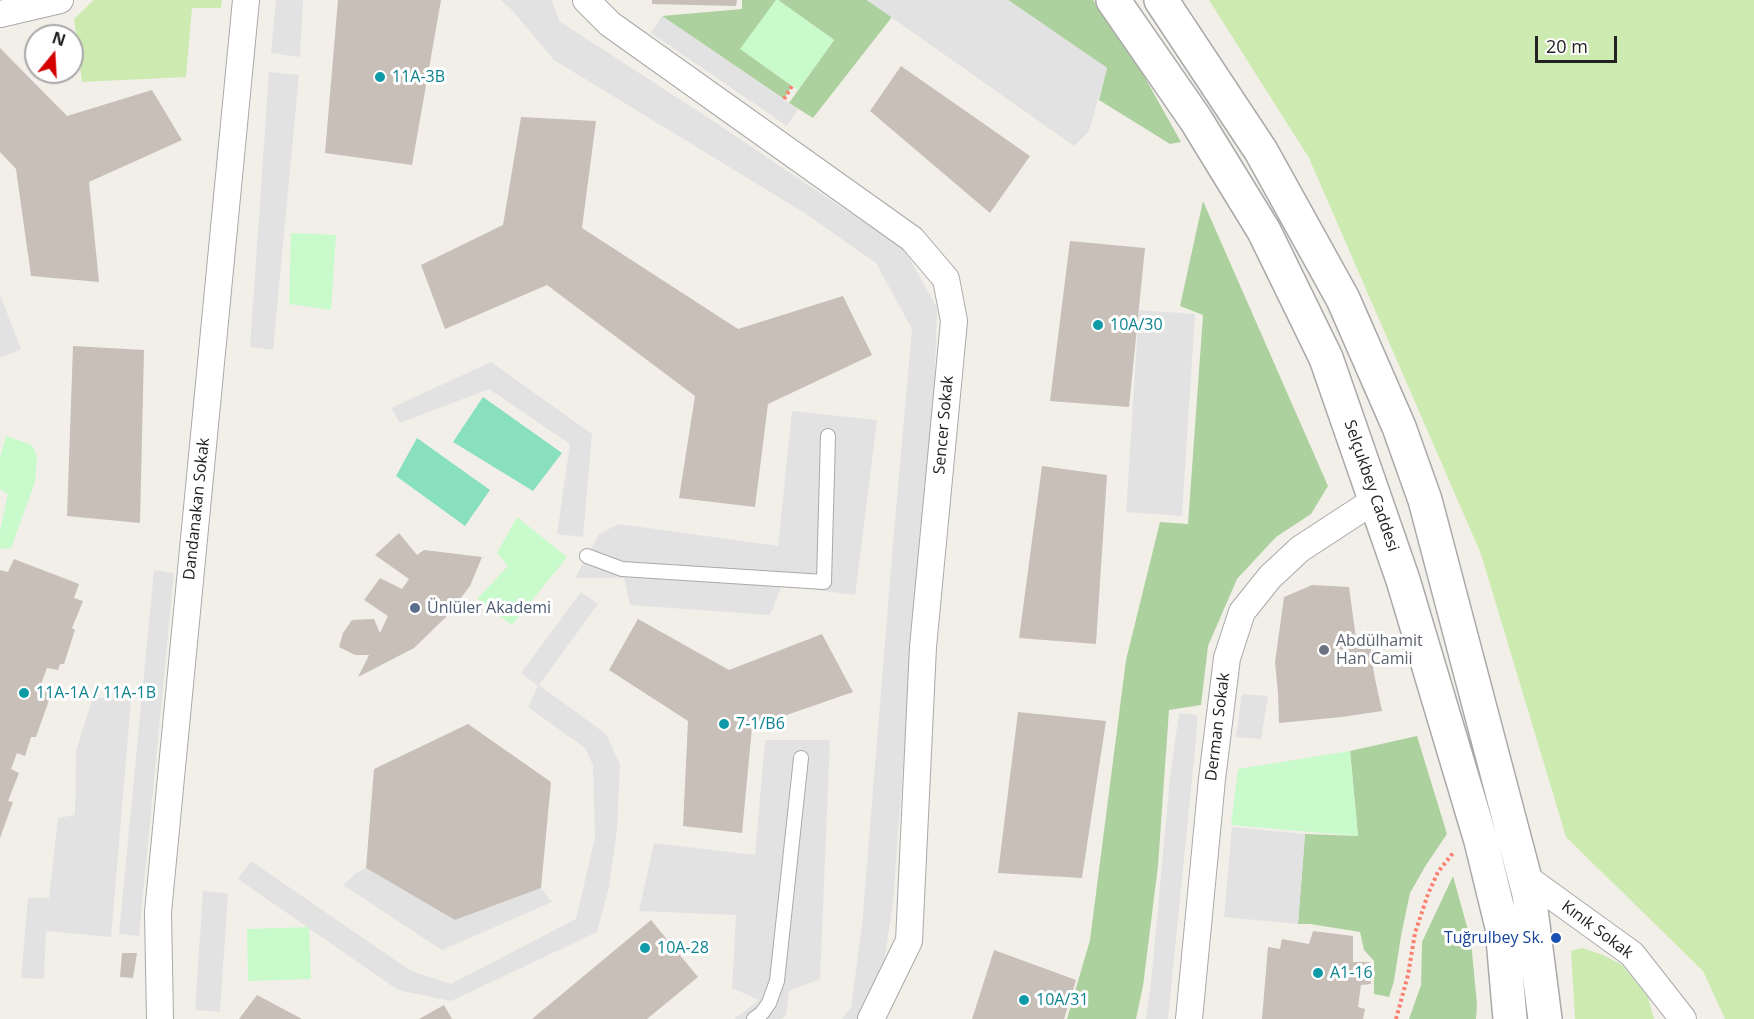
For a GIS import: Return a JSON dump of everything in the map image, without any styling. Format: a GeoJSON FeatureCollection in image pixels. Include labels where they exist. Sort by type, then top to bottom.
{"type":"FeatureCollection","features":[{"type":"Feature","properties":{"kind":"street"},"geometry":{"type":"LineString","coordinates":[[0,14],[60,0]]}},
{"type":"Feature","properties":{"kind":"street","name":"Dandanakan Sokak"},"geometry":{"type":"LineString","coordinates":[[160,1019],[158,912],[246,0]]}},
{"type":"Feature","properties":{"kind":"street","name":"Sencer Sokak"},"geometry":{"type":"LineString","coordinates":[[586,0],[610,24],[912,238],[946,279],[954,321],[923,647],[909,941],[871,1019]]}},
{"type":"Feature","properties":{"kind":"street","name":"Selçukbey Caddesi"},"geometry":{"type":"LineString","coordinates":[[1113,0],[1196,120],[1264,231],[1326,358],[1403,579],[1480,838],[1502,927],[1510,1019]]}},
{"type":"Feature","properties":{"kind":"street"},"geometry":{"type":"LineString","coordinates":[[1161,0],[1261,151],[1343,299],[1399,427],[1425,500],[1529,894],[1545,1019]]}},
{"type":"Feature","properties":{"kind":"street","name":"Derman Sokak"},"geometry":{"type":"LineString","coordinates":[[1190,1019],[1212,779],[1227,658],[1242,612],[1270,577],[1300,549],[1376,500]]}},
{"type":"Feature","properties":{"kind":"street"},"geometry":{"type":"LineString","coordinates":[[1480,838],[1513,831]]}},
{"type":"Feature","properties":{"kind":"street","name":"Kınık Sokak"},"geometry":{"type":"LineString","coordinates":[[1524,876],[1632,954],[1683,1019]]}},
{"type":"Feature","properties":{"kind":"lane"},"geometry":{"type":"LineString","coordinates":[[587,556],[622,569],[824,582],[828,436]]}},
{"type":"Feature","properties":{"kind":"lane"},"geometry":{"type":"LineString","coordinates":[[754,1019],[769,1003],[777,981],[801,758]]}},
{"type":"Feature","properties":{"kind":"path"},"geometry":{"type":"LineString","coordinates":[[784,99],[792,86]]}},
{"type":"Feature","properties":{"kind":"path"},"geometry":{"type":"LineString","coordinates":[[1396,1019],[1408,975],[1414,933],[1438,872],[1452,853],[1480,838]]}},
{"type":"Feature","properties":{"kind":"green space"},"geometry":{"type":"Polygon","coordinates":[[[94,0],[222,0],[221,8],[192,8],[186,77],[84,82],[84,24],[75,24],[74,19],[94,0]]]}},
{"type":"Feature","properties":{"kind":"green space"},"geometry":{"type":"Polygon","coordinates":[[[742,0],[776,0],[741,49],[792,86],[784,99],[662,16],[742,9],[742,0]]]}},
{"type":"Feature","properties":{"kind":"green space"},"geometry":{"type":"Polygon","coordinates":[[[776,0],[834,40],[798,90],[740,49],[776,0]]]}},
{"type":"Feature","properties":{"kind":"green space"},"geometry":{"type":"Polygon","coordinates":[[[778,0],[867,0],[892,17],[813,118],[789,103],[834,40],[778,0]]]}},
{"type":"Feature","properties":{"kind":"green space"},"geometry":{"type":"Polygon","coordinates":[[[1008,0],[1093,0],[1135,60],[1181,142],[1170,144],[1099,100],[1107,68],[1008,0]]]}},
{"type":"Feature","properties":{"kind":"green space"},"geometry":{"type":"Polygon","coordinates":[[[1209,0],[1754,0],[1754,1019],[1725,1019],[1703,971],[1566,837],[1481,554],[1309,158],[1209,0]]]}},
{"type":"Feature","properties":{"kind":"green space"},"geometry":{"type":"Polygon","coordinates":[[[1203,201],[1328,486],[1311,514],[1276,537],[1237,579],[1208,646],[1201,705],[1169,710],[1158,866],[1143,986],[1136,1019],[1067,1019],[1090,940],[1126,660],[1160,522],[1188,524],[1203,315],[1180,306],[1203,201]]]}},
{"type":"Feature","properties":{"kind":"green space"},"geometry":{"type":"Polygon","coordinates":[[[291,233],[336,235],[331,310],[289,304],[291,233]]]}},
{"type":"Feature","properties":{"kind":"green space"},"geometry":{"type":"Polygon","coordinates":[[[483,397],[562,453],[533,491],[453,442],[483,397]]]}},
{"type":"Feature","properties":{"kind":"green space"},"geometry":{"type":"Polygon","coordinates":[[[6,436],[32,445],[37,457],[35,482],[11,548],[0,549],[0,531],[8,494],[0,489],[0,457],[6,436]]]}},
{"type":"Feature","properties":{"kind":"green space"},"geometry":{"type":"Polygon","coordinates":[[[417,438],[490,490],[465,526],[396,476],[417,438]]]}},
{"type":"Feature","properties":{"kind":"green space"},"geometry":{"type":"Polygon","coordinates":[[[517,517],[567,557],[512,625],[477,599],[508,566],[497,553],[517,517]]]}},
{"type":"Feature","properties":{"kind":"green space"},"geometry":{"type":"Polygon","coordinates":[[[1417,736],[1447,834],[1410,893],[1389,997],[1374,994],[1374,961],[1364,950],[1360,932],[1298,924],[1305,834],[1358,836],[1350,751],[1417,736]]]}},
{"type":"Feature","properties":{"kind":"green space"},"geometry":{"type":"Polygon","coordinates":[[[1350,751],[1358,836],[1231,825],[1238,769],[1350,751]]]}},
{"type":"Feature","properties":{"kind":"green space"},"geometry":{"type":"Polygon","coordinates":[[[1453,876],[1471,941],[1477,1004],[1476,1019],[1409,1019],[1421,985],[1422,942],[1453,876]]]}},
{"type":"Feature","properties":{"kind":"green space"},"geometry":{"type":"Polygon","coordinates":[[[309,927],[311,979],[248,981],[247,929],[309,927]]]}},
{"type":"Feature","properties":{"kind":"green space"},"geometry":{"type":"Polygon","coordinates":[[[1582,948],[1622,965],[1648,997],[1654,1019],[1575,1019],[1571,951],[1582,948]]]}},
{"type":"Feature","properties":{"kind":"shaded area"},"geometry":{"type":"Polygon","coordinates":[[[276,0],[303,0],[300,57],[271,53],[276,0]]]}},
{"type":"Feature","properties":{"kind":"shaded area"},"geometry":{"type":"Polygon","coordinates":[[[500,0],[552,0],[559,21],[905,250],[937,308],[934,404],[911,657],[893,903],[882,975],[868,1019],[842,1019],[851,1007],[862,926],[912,329],[876,263],[803,212],[554,60],[510,8],[500,0]]]}},
{"type":"Feature","properties":{"kind":"shaded area"},"geometry":{"type":"Polygon","coordinates":[[[867,0],[1008,0],[1107,68],[1089,131],[1074,146],[867,0]]]}},
{"type":"Feature","properties":{"kind":"shaded area"},"geometry":{"type":"Polygon","coordinates":[[[662,16],[798,109],[787,126],[651,33],[662,16]]]}},
{"type":"Feature","properties":{"kind":"shaded area"},"geometry":{"type":"Polygon","coordinates":[[[269,72],[299,75],[273,350],[250,347],[269,72]]]}},
{"type":"Feature","properties":{"kind":"shaded area"},"geometry":{"type":"Polygon","coordinates":[[[0,295],[21,349],[0,358],[0,295]]]}},
{"type":"Feature","properties":{"kind":"shaded area"},"geometry":{"type":"Polygon","coordinates":[[[1139,310],[1195,314],[1182,516],[1126,512],[1139,310]]]}},
{"type":"Feature","properties":{"kind":"shaded area"},"geometry":{"type":"Polygon","coordinates":[[[491,362],[592,434],[583,537],[557,534],[570,444],[489,389],[400,423],[391,408],[491,362]]]}},
{"type":"Feature","properties":{"kind":"shaded area"},"geometry":{"type":"Polygon","coordinates":[[[792,411],[877,420],[855,595],[782,585],[770,615],[630,605],[624,578],[575,578],[599,534],[619,524],[778,546],[792,411]]]}},
{"type":"Feature","properties":{"kind":"shaded area"},"geometry":{"type":"Polygon","coordinates":[[[154,570],[174,573],[139,936],[119,934],[154,570]]]}},
{"type":"Feature","properties":{"kind":"shaded area"},"geometry":{"type":"Polygon","coordinates":[[[581,592],[598,604],[539,685],[606,734],[620,764],[617,830],[609,887],[597,932],[451,1001],[398,990],[238,879],[251,861],[411,971],[451,984],[576,919],[595,837],[593,765],[585,748],[528,707],[538,686],[521,673],[581,592]]]}},
{"type":"Feature","properties":{"kind":"shaded area"},"geometry":{"type":"Polygon","coordinates":[[[1242,694],[1268,696],[1261,739],[1236,737],[1242,694]]]}},
{"type":"Feature","properties":{"kind":"shaded area"},"geometry":{"type":"Polygon","coordinates":[[[93,697],[131,701],[111,937],[46,931],[44,979],[21,978],[28,898],[49,898],[58,818],[75,815],[76,751],[93,697]]]}},
{"type":"Feature","properties":{"kind":"shaded area"},"geometry":{"type":"Polygon","coordinates":[[[1179,713],[1197,715],[1197,729],[1168,1019],[1146,1019],[1170,778],[1179,713]]]}},
{"type":"Feature","properties":{"kind":"shaded area"},"geometry":{"type":"Polygon","coordinates":[[[765,740],[830,740],[820,979],[789,991],[786,1015],[781,1019],[734,1019],[759,1000],[732,988],[736,915],[639,911],[654,843],[755,855],[765,740]]]}},
{"type":"Feature","properties":{"kind":"shaded area"},"geometry":{"type":"Polygon","coordinates":[[[1232,827],[1305,834],[1298,924],[1224,917],[1232,827]]]}},
{"type":"Feature","properties":{"kind":"shaded area"},"geometry":{"type":"Polygon","coordinates":[[[366,868],[455,920],[541,888],[552,902],[442,950],[343,885],[356,873],[366,868]]]}},
{"type":"Feature","properties":{"kind":"shaded area"},"geometry":{"type":"Polygon","coordinates":[[[203,891],[228,893],[220,1012],[195,1010],[203,891]]]}},
{"type":"Feature","properties":{"kind":"building","name":"11A-3B"},"geometry":{"type":"Polygon","coordinates":[[[338,0],[441,0],[412,165],[325,153],[338,0]]]}},
{"type":"Feature","properties":{"kind":"building"},"geometry":{"type":"Polygon","coordinates":[[[652,0],[737,0],[736,6],[652,4],[652,0]]]}},
{"type":"Feature","properties":{"kind":"building"},"geometry":{"type":"Polygon","coordinates":[[[0,48],[24,72],[24,84],[35,84],[67,116],[152,90],[182,140],[89,182],[99,282],[31,276],[16,169],[0,152],[0,48]]]}},
{"type":"Feature","properties":{"kind":"building"},"geometry":{"type":"Polygon","coordinates":[[[901,66],[1030,156],[990,213],[870,111],[901,66]]]}},
{"type":"Feature","properties":{"kind":"building"},"geometry":{"type":"Polygon","coordinates":[[[521,117],[596,121],[582,228],[738,329],[843,296],[872,355],[768,404],[755,507],[679,498],[695,396],[547,285],[445,329],[421,265],[503,225],[521,117]]]}},
{"type":"Feature","properties":{"kind":"building","name":"10A/30"},"geometry":{"type":"Polygon","coordinates":[[[1070,241],[1145,248],[1129,407],[1050,401],[1070,241]]]}},
{"type":"Feature","properties":{"kind":"building"},"geometry":{"type":"Polygon","coordinates":[[[73,346],[144,350],[140,523],[67,516],[73,346]]]}},
{"type":"Feature","properties":{"kind":"building"},"geometry":{"type":"Polygon","coordinates":[[[1042,466],[1107,475],[1096,644],[1019,638],[1042,466]]]}},
{"type":"Feature","properties":{"kind":"building","name":"Ünlüler Akademi"},"geometry":{"type":"Polygon","coordinates":[[[399,533],[417,555],[424,550],[482,557],[470,586],[446,617],[414,648],[358,677],[369,655],[355,655],[339,647],[343,633],[352,620],[374,619],[380,633],[388,616],[364,600],[380,578],[402,589],[409,579],[375,555],[399,533]]]}},
{"type":"Feature","properties":{"kind":"building","name":"11A-1A / 11A-1B"},"geometry":{"type":"Polygon","coordinates":[[[14,559],[79,584],[74,598],[83,601],[72,628],[75,630],[64,664],[60,664],[58,670],[47,668],[41,684],[51,688],[36,737],[31,737],[25,756],[17,753],[11,769],[19,773],[8,801],[13,802],[0,838],[0,570],[8,572],[14,559]]]}},
{"type":"Feature","properties":{"kind":"building","name":"Abdülhamit Han Camii"},"geometry":{"type":"Polygon","coordinates":[[[1312,585],[1349,587],[1356,638],[1369,635],[1382,711],[1279,723],[1275,662],[1284,597],[1312,585]]]}},
{"type":"Feature","properties":{"kind":"building","name":"7-1/B6"},"geometry":{"type":"Polygon","coordinates":[[[638,619],[729,670],[822,634],[853,692],[752,727],[742,833],[683,826],[688,721],[609,670],[638,619]]]}},
{"type":"Feature","properties":{"kind":"building"},"geometry":{"type":"Polygon","coordinates":[[[1018,712],[1106,721],[1082,878],[998,873],[1018,712]]]}},
{"type":"Feature","properties":{"kind":"building"},"geometry":{"type":"Polygon","coordinates":[[[468,724],[551,782],[541,888],[455,920],[366,868],[374,769],[468,724]]]}},
{"type":"Feature","properties":{"kind":"building","name":"10A-28"},"geometry":{"type":"Polygon","coordinates":[[[651,920],[698,977],[647,1019],[532,1019],[651,920]]]}},
{"type":"Feature","properties":{"kind":"building","name":"A1-16"},"geometry":{"type":"Polygon","coordinates":[[[1313,931],[1353,936],[1353,962],[1369,962],[1371,984],[1361,985],[1358,1007],[1365,1009],[1363,1019],[1262,1019],[1268,947],[1280,949],[1282,939],[1309,944],[1313,931]]]}},
{"type":"Feature","properties":{"kind":"building","name":"10A/31"},"geometry":{"type":"Polygon","coordinates":[[[994,950],[1076,980],[1064,1019],[972,1019],[994,950]]]}},
{"type":"Feature","properties":{"kind":"building"},"geometry":{"type":"Polygon","coordinates":[[[122,953],[137,953],[133,978],[120,977],[122,953]]]}},
{"type":"Feature","properties":{"kind":"building"},"geometry":{"type":"Polygon","coordinates":[[[257,995],[302,1019],[239,1019],[257,995]]]}},
{"type":"Feature","properties":{"kind":"building"},"geometry":{"type":"Polygon","coordinates":[[[444,1005],[452,1019],[419,1019],[444,1005]]]}},
{"type":"Feature","properties":{"kind":"place","name":"11A-3B"},"geometry":{"type":"Point","coordinates":[380,77]}},
{"type":"Feature","properties":{"kind":"place","name":"10A/30"},"geometry":{"type":"Point","coordinates":[1098,325]}},
{"type":"Feature","properties":{"kind":"place","name":"Ünlüler Akademi"},"geometry":{"type":"Point","coordinates":[415,608]}},
{"type":"Feature","properties":{"kind":"place","name":"Abdülhamit Han Camii"},"geometry":{"type":"Point","coordinates":[1324,650]}},
{"type":"Feature","properties":{"kind":"place","name":"11A-1A / 11A-1B"},"geometry":{"type":"Point","coordinates":[24,693]}},
{"type":"Feature","properties":{"kind":"place","name":"7-1/B6"},"geometry":{"type":"Point","coordinates":[724,724]}},
{"type":"Feature","properties":{"kind":"place","name":"Tuğrulbey Sk."},"geometry":{"type":"Point","coordinates":[1556,938]}},
{"type":"Feature","properties":{"kind":"place","name":"10A-28"},"geometry":{"type":"Point","coordinates":[645,948]}},
{"type":"Feature","properties":{"kind":"place","name":"A1-16"},"geometry":{"type":"Point","coordinates":[1318,973]}},
{"type":"Feature","properties":{"kind":"place","name":"10A/31"},"geometry":{"type":"Point","coordinates":[1024,1000]}}]}
